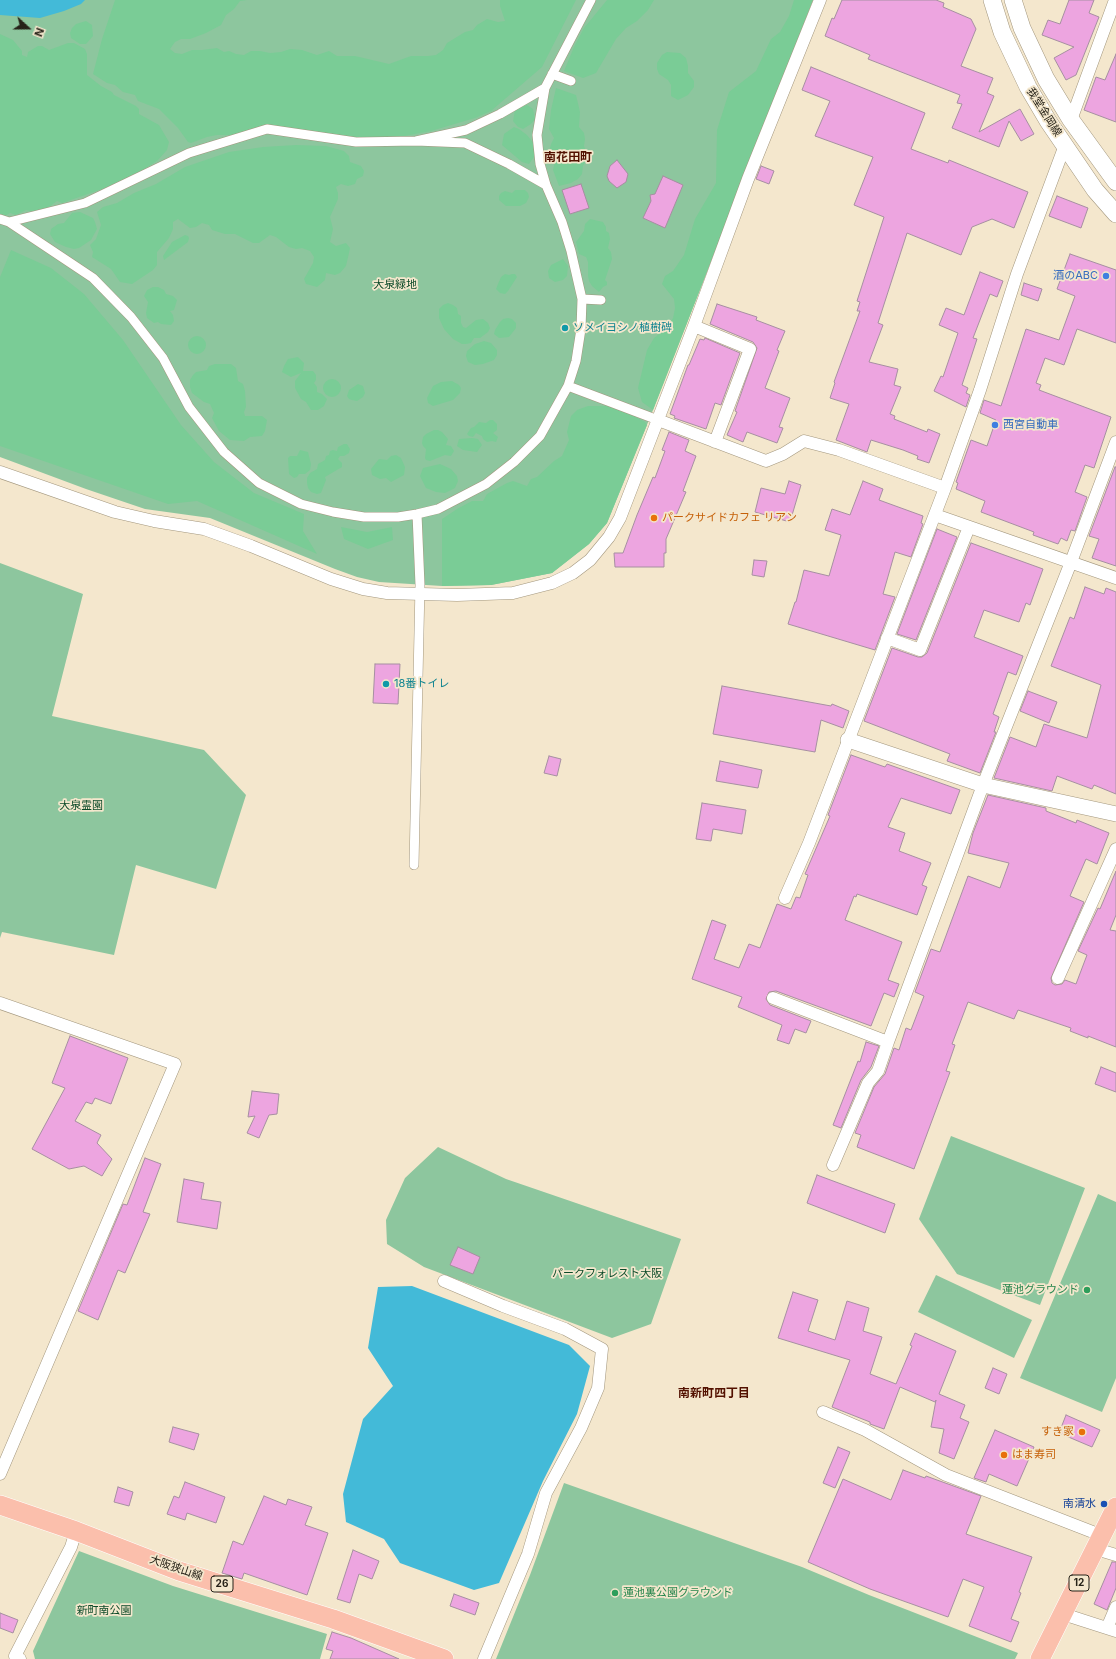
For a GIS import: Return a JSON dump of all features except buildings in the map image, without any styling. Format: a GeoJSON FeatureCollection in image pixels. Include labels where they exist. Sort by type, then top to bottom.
{"type":"FeatureCollection","features":[{"type":"Feature","properties":{"kind":"main road","name":"我堂金岡線"},"geometry":{"type":"LineString","coordinates":[[992,0],[1002,32],[1028,87],[1095,190],[1116,214]]}},
{"type":"Feature","properties":{"kind":"main road","name":"我堂金岡線"},"geometry":{"type":"LineString","coordinates":[[1012,0],[1022,28],[1046,79],[1071,120],[1116,182]]}},
{"type":"Feature","properties":{"kind":"main road","name":"大阪狭山線"},"geometry":{"type":"LineString","coordinates":[[0,1506],[76,1531],[179,1571],[333,1619],[444,1659]]}},
{"type":"Feature","properties":{"kind":"main road","name":"12"},"geometry":{"type":"LineString","coordinates":[[1040,1659],[1116,1507]]}},
{"type":"Feature","properties":{"kind":"street"},"geometry":{"type":"LineString","coordinates":[[5,220],[93,278],[131,317],[163,358],[189,407],[224,452],[259,483],[300,504],[364,518],[398,517],[438,509],[486,484],[514,462],[540,436],[568,386],[576,361],[581,329],[582,299],[571,251],[562,222],[546,185],[540,164],[537,136],[545,88],[591,0]]}},
{"type":"Feature","properties":{"kind":"street"},"geometry":{"type":"LineString","coordinates":[[0,472],[115,512],[154,522],[204,529],[252,546],[331,579],[363,589],[387,593],[457,595],[513,593],[552,583],[573,573],[590,560],[609,537],[620,518],[694,326],[748,179],[820,0]]}},
{"type":"Feature","properties":{"kind":"street"},"geometry":{"type":"LineString","coordinates":[[1071,120],[1114,0]]}},
{"type":"Feature","properties":{"kind":"street"},"geometry":{"type":"LineString","coordinates":[[552,74],[571,81]]}},
{"type":"Feature","properties":{"kind":"street"},"geometry":{"type":"LineString","coordinates":[[416,141],[466,130],[500,114],[545,88]]}},
{"type":"Feature","properties":{"kind":"street"},"geometry":{"type":"LineString","coordinates":[[5,220],[85,203],[189,153],[267,129],[356,142],[416,141],[465,143],[509,164],[546,185]]}},
{"type":"Feature","properties":{"kind":"street"},"geometry":{"type":"LineString","coordinates":[[784,898],[810,841],[945,488],[980,390],[1017,274],[1065,145]]}},
{"type":"Feature","properties":{"kind":"street"},"geometry":{"type":"LineString","coordinates":[[582,299],[601,300]]}},
{"type":"Feature","properties":{"kind":"street"},"geometry":{"type":"LineString","coordinates":[[694,326],[750,348],[715,442]]}},
{"type":"Feature","properties":{"kind":"street"},"geometry":{"type":"LineString","coordinates":[[568,386],[766,461],[782,454],[804,441],[839,450],[945,488]]}},
{"type":"Feature","properties":{"kind":"street"},"geometry":{"type":"LineString","coordinates":[[833,1165],[868,1083],[878,1071],[983,785],[1071,562],[1116,442]]}},
{"type":"Feature","properties":{"kind":"street"},"geometry":{"type":"LineString","coordinates":[[414,865],[420,594],[417,514]]}},
{"type":"Feature","properties":{"kind":"street"},"geometry":{"type":"LineString","coordinates":[[935,514],[1116,578]]}},
{"type":"Feature","properties":{"kind":"street"},"geometry":{"type":"LineString","coordinates":[[887,638],[920,650],[969,527]]}},
{"type":"Feature","properties":{"kind":"street"},"geometry":{"type":"LineString","coordinates":[[848,740],[983,785],[1116,814]]}},
{"type":"Feature","properties":{"kind":"street"},"geometry":{"type":"LineString","coordinates":[[1058,978],[1116,849]]}},
{"type":"Feature","properties":{"kind":"street"},"geometry":{"type":"LineString","coordinates":[[773,998],[888,1042]]}},
{"type":"Feature","properties":{"kind":"street"},"geometry":{"type":"LineString","coordinates":[[0,1003],[174,1064],[0,1474]]}},
{"type":"Feature","properties":{"kind":"street"},"geometry":{"type":"LineString","coordinates":[[444,1281],[503,1306],[565,1329],[602,1349],[598,1388],[581,1428],[546,1494],[528,1554],[484,1659]]}},
{"type":"Feature","properties":{"kind":"street"},"geometry":{"type":"LineString","coordinates":[[822,1412],[865,1430],[946,1475],[1099,1542],[1116,1555]]}},
{"type":"Feature","properties":{"kind":"street"},"geometry":{"type":"LineString","coordinates":[[20,1659],[15,1656],[71,1546],[76,1531]]}},
{"type":"Feature","properties":{"kind":"street"},"geometry":{"type":"LineString","coordinates":[[1063,1614],[1112,1629],[1116,1607]]}},
{"type":"Feature","properties":{"kind":"green space","name":"大泉緑地"},"geometry":{"type":"Polygon","coordinates":[[[0,0],[813,0],[653,410],[607,523],[589,544],[552,573],[491,585],[442,586],[379,582],[357,577],[210,518],[145,509],[0,457],[0,0]]]}},
{"type":"Feature","properties":{"kind":"green space"},"geometry":{"type":"Polygon","coordinates":[[[115,0],[247,0],[240,1],[234,9],[226,15],[221,25],[190,39],[181,39],[175,42],[170,49],[175,53],[182,54],[192,50],[217,48],[224,52],[229,51],[244,55],[251,51],[270,53],[290,49],[302,50],[317,55],[329,51],[337,56],[355,56],[389,64],[411,56],[436,55],[443,50],[447,43],[465,32],[473,30],[477,25],[487,19],[498,22],[505,21],[500,6],[500,0],[576,0],[542,67],[491,111],[475,118],[431,131],[399,137],[366,138],[297,131],[217,135],[191,143],[188,142],[178,128],[159,109],[138,101],[135,95],[123,92],[115,85],[107,83],[93,74],[102,39],[115,0]]]}},
{"type":"Feature","properties":{"kind":"green space"},"geometry":{"type":"Polygon","coordinates":[[[607,0],[654,0],[648,10],[637,21],[626,28],[616,39],[596,73],[583,78],[564,71],[584,28],[607,0]]]}},
{"type":"Feature","properties":{"kind":"green space"},"geometry":{"type":"Polygon","coordinates":[[[794,0],[813,0],[653,410],[642,402],[638,388],[647,350],[654,338],[669,326],[673,318],[675,308],[674,299],[662,284],[665,276],[673,271],[684,255],[695,219],[716,183],[717,130],[729,92],[756,71],[771,39],[780,32],[789,16],[794,0]]]}},
{"type":"Feature","properties":{"kind":"green space"},"geometry":{"type":"Polygon","coordinates":[[[86,21],[92,25],[93,36],[86,44],[80,44],[71,38],[70,33],[76,24],[86,21]]]}},
{"type":"Feature","properties":{"kind":"green space"},"geometry":{"type":"Polygon","coordinates":[[[0,34],[13,40],[22,51],[22,55],[27,57],[28,52],[38,46],[42,46],[49,50],[68,43],[74,43],[85,49],[87,54],[87,75],[101,86],[112,92],[114,95],[136,106],[139,109],[139,114],[159,125],[169,142],[167,150],[158,160],[143,170],[108,187],[62,203],[57,201],[46,209],[34,212],[26,210],[16,215],[10,213],[5,216],[0,216],[0,34]]]}},
{"type":"Feature","properties":{"kind":"green space"},"geometry":{"type":"Polygon","coordinates":[[[667,52],[680,53],[686,58],[688,73],[694,81],[694,87],[688,95],[678,100],[671,96],[671,85],[668,80],[659,74],[657,69],[657,63],[662,55],[667,52]]]}},
{"type":"Feature","properties":{"kind":"green space"},"geometry":{"type":"Polygon","coordinates":[[[556,88],[576,95],[580,112],[579,127],[584,133],[584,146],[588,157],[583,166],[582,174],[578,179],[571,183],[559,186],[553,170],[555,161],[551,159],[549,152],[554,138],[549,129],[551,110],[556,88]]]}},
{"type":"Feature","properties":{"kind":"green space"},"geometry":{"type":"Polygon","coordinates":[[[527,105],[533,109],[535,119],[531,124],[523,129],[518,127],[513,121],[515,110],[527,105]]]}},
{"type":"Feature","properties":{"kind":"green space"},"geometry":{"type":"Polygon","coordinates":[[[514,127],[527,135],[535,145],[536,154],[529,164],[522,162],[502,145],[504,134],[514,127]]]}},
{"type":"Feature","properties":{"kind":"green space"},"geometry":{"type":"Polygon","coordinates":[[[296,145],[326,146],[344,151],[349,156],[350,162],[361,166],[364,171],[363,176],[357,179],[355,184],[348,186],[341,184],[336,187],[338,199],[330,217],[333,229],[330,242],[336,246],[346,243],[350,248],[346,266],[340,273],[335,275],[326,273],[325,280],[317,287],[306,284],[304,279],[313,263],[314,257],[310,251],[302,248],[296,249],[289,247],[276,237],[270,235],[259,243],[253,243],[235,234],[225,234],[212,230],[209,225],[202,223],[196,227],[190,228],[178,219],[173,222],[173,229],[169,238],[157,252],[157,265],[153,270],[132,284],[120,282],[111,269],[92,257],[93,252],[90,245],[96,239],[101,225],[97,212],[103,207],[117,203],[134,193],[156,184],[185,167],[229,152],[263,147],[296,145]]]}},
{"type":"Feature","properties":{"kind":"green space"},"geometry":{"type":"Polygon","coordinates":[[[515,190],[525,190],[528,193],[529,197],[526,203],[520,206],[506,206],[499,200],[501,193],[505,191],[512,193],[515,190]]]}},
{"type":"Feature","properties":{"kind":"green space"},"geometry":{"type":"Polygon","coordinates":[[[80,212],[93,218],[95,222],[97,229],[91,240],[79,248],[74,249],[55,242],[50,234],[51,229],[58,224],[64,223],[72,213],[80,212]]]}},
{"type":"Feature","properties":{"kind":"green space"},"geometry":{"type":"Polygon","coordinates":[[[590,219],[603,222],[606,227],[606,231],[609,233],[610,239],[608,248],[611,252],[612,259],[605,280],[607,285],[599,292],[589,281],[588,262],[586,257],[579,254],[576,242],[584,231],[585,224],[590,219]]]}},
{"type":"Feature","properties":{"kind":"green space"},"geometry":{"type":"Polygon","coordinates":[[[185,235],[189,238],[188,242],[164,260],[163,256],[172,242],[185,235]]]}},
{"type":"Feature","properties":{"kind":"green space"},"geometry":{"type":"Polygon","coordinates":[[[11,250],[51,268],[84,294],[123,340],[181,425],[214,462],[254,493],[304,514],[303,531],[317,554],[197,501],[168,504],[0,446],[0,277],[11,250]]]}},
{"type":"Feature","properties":{"kind":"green space"},"geometry":{"type":"Polygon","coordinates":[[[563,259],[568,266],[567,276],[563,280],[555,282],[549,278],[548,271],[551,265],[563,259]]]}},
{"type":"Feature","properties":{"kind":"green space"},"geometry":{"type":"Polygon","coordinates":[[[505,274],[515,274],[517,277],[505,294],[500,293],[496,289],[501,277],[505,274]]]}},
{"type":"Feature","properties":{"kind":"green space"},"geometry":{"type":"Polygon","coordinates":[[[153,287],[158,287],[164,290],[166,294],[173,296],[177,300],[174,310],[170,311],[173,315],[174,321],[171,325],[161,324],[158,322],[154,323],[147,318],[146,313],[148,302],[144,296],[147,290],[153,287]]]}},
{"type":"Feature","properties":{"kind":"green space"},"geometry":{"type":"Polygon","coordinates":[[[448,303],[457,308],[458,314],[461,316],[461,323],[463,327],[466,328],[476,320],[483,319],[488,323],[490,328],[488,332],[480,338],[474,338],[471,343],[466,344],[462,344],[453,339],[444,329],[439,318],[439,309],[448,303]]]}},
{"type":"Feature","properties":{"kind":"green space"},"geometry":{"type":"Polygon","coordinates":[[[503,319],[512,319],[516,323],[516,328],[509,337],[499,338],[494,334],[495,330],[503,319]]]}},
{"type":"Feature","properties":{"kind":"green space"},"geometry":{"type":"Polygon","coordinates":[[[197,336],[203,339],[206,345],[203,351],[197,354],[191,351],[188,345],[191,339],[197,336]]]}},
{"type":"Feature","properties":{"kind":"green space"},"geometry":{"type":"Polygon","coordinates":[[[484,341],[491,343],[497,350],[497,355],[494,360],[475,365],[468,362],[466,356],[467,351],[475,344],[484,341]]]}},
{"type":"Feature","properties":{"kind":"green space"},"geometry":{"type":"Polygon","coordinates":[[[298,357],[304,363],[303,371],[313,371],[316,375],[316,380],[314,383],[317,387],[317,392],[322,394],[327,399],[324,406],[318,410],[311,410],[306,402],[301,399],[295,388],[295,381],[301,373],[291,377],[282,372],[288,359],[298,357]]]}},
{"type":"Feature","properties":{"kind":"green space"},"geometry":{"type":"Polygon","coordinates":[[[215,364],[231,364],[236,368],[238,381],[243,384],[245,391],[245,416],[262,416],[267,420],[265,431],[262,436],[250,437],[244,441],[230,440],[219,431],[212,418],[214,413],[210,404],[204,402],[192,393],[190,380],[193,375],[196,372],[207,370],[209,366],[215,364]]]}},
{"type":"Feature","properties":{"kind":"green space"},"geometry":{"type":"Polygon","coordinates":[[[328,379],[336,379],[341,384],[339,395],[336,397],[328,397],[323,392],[323,384],[328,379]]]}},
{"type":"Feature","properties":{"kind":"green space"},"geometry":{"type":"Polygon","coordinates":[[[452,381],[461,388],[460,393],[453,400],[433,406],[428,403],[427,398],[433,386],[441,382],[452,381]]]}},
{"type":"Feature","properties":{"kind":"green space"},"geometry":{"type":"Polygon","coordinates":[[[358,384],[363,386],[365,393],[363,397],[357,401],[349,399],[347,396],[349,390],[358,384]]]}},
{"type":"Feature","properties":{"kind":"green space"},"geometry":{"type":"Polygon","coordinates":[[[588,406],[615,406],[645,422],[647,425],[607,523],[589,544],[552,573],[491,585],[442,586],[442,519],[472,501],[483,501],[487,494],[507,483],[513,481],[527,486],[531,479],[537,477],[554,461],[562,456],[569,440],[567,432],[571,416],[577,410],[588,406]]]}},
{"type":"Feature","properties":{"kind":"green space"},"geometry":{"type":"Polygon","coordinates":[[[493,420],[497,424],[497,430],[493,433],[498,437],[496,442],[487,442],[482,436],[476,433],[473,437],[467,434],[471,428],[479,422],[486,423],[493,420]]]}},
{"type":"Feature","properties":{"kind":"green space"},"geometry":{"type":"Polygon","coordinates":[[[434,430],[442,432],[448,439],[446,445],[451,446],[454,451],[451,456],[445,455],[430,461],[426,460],[425,458],[426,449],[422,443],[423,437],[434,430]]]}},
{"type":"Feature","properties":{"kind":"green space"},"geometry":{"type":"Polygon","coordinates":[[[459,439],[478,439],[482,445],[477,452],[463,450],[457,446],[459,439]]]}},
{"type":"Feature","properties":{"kind":"green space"},"geometry":{"type":"Polygon","coordinates":[[[347,444],[350,449],[349,453],[344,456],[340,456],[338,459],[342,463],[342,467],[325,477],[326,480],[321,493],[317,494],[311,492],[307,483],[307,478],[310,473],[317,469],[318,464],[325,460],[330,451],[337,451],[338,447],[347,444]]]}},
{"type":"Feature","properties":{"kind":"green space"},"geometry":{"type":"Polygon","coordinates":[[[300,450],[308,452],[311,464],[310,470],[305,474],[299,474],[294,478],[289,474],[288,458],[290,456],[297,456],[300,450]]]}},
{"type":"Feature","properties":{"kind":"green space"},"geometry":{"type":"Polygon","coordinates":[[[396,455],[401,458],[405,467],[404,475],[391,482],[386,478],[380,479],[372,475],[371,469],[379,459],[387,460],[391,456],[396,455]]]}},
{"type":"Feature","properties":{"kind":"green space"},"geometry":{"type":"Polygon","coordinates":[[[440,464],[451,469],[457,476],[458,481],[455,488],[445,493],[436,492],[426,488],[420,476],[423,468],[440,464]]]}},
{"type":"Feature","properties":{"kind":"green space"},"geometry":{"type":"Polygon","coordinates":[[[341,527],[367,532],[392,527],[393,540],[368,549],[344,539],[341,527]]]}},
{"type":"Feature","properties":{"kind":"green space","name":"大泉霊園"},"geometry":{"type":"Polygon","coordinates":[[[0,563],[83,594],[52,716],[204,750],[246,795],[216,889],[136,865],[114,955],[2,932],[0,938],[0,563]]]}},
{"type":"Feature","properties":{"kind":"green space"},"geometry":{"type":"Polygon","coordinates":[[[951,1136],[1085,1188],[1040,1305],[957,1274],[919,1219],[951,1136]]]}},
{"type":"Feature","properties":{"kind":"green space","name":"パークフォレスト大阪"},"geometry":{"type":"Polygon","coordinates":[[[438,1147],[506,1179],[681,1239],[651,1324],[612,1338],[424,1267],[387,1244],[386,1220],[405,1178],[438,1147]]]}},
{"type":"Feature","properties":{"kind":"green space","name":"蓮池グラウンド"},"geometry":{"type":"Polygon","coordinates":[[[1098,1194],[1116,1202],[1116,1378],[1102,1412],[1020,1378],[1098,1194]]]}},
{"type":"Feature","properties":{"kind":"green space"},"geometry":{"type":"Polygon","coordinates":[[[936,1275],[1032,1320],[1014,1358],[918,1312],[936,1275]]]}},
{"type":"Feature","properties":{"kind":"green space"},"geometry":{"type":"Polygon","coordinates":[[[564,1483],[802,1567],[869,1595],[1018,1653],[1015,1659],[496,1659],[530,1575],[564,1483]]]}},
{"type":"Feature","properties":{"kind":"green space","name":"新町南公園"},"geometry":{"type":"Polygon","coordinates":[[[79,1551],[173,1586],[327,1634],[320,1659],[35,1659],[33,1651],[79,1551]]]}},
{"type":"Feature","properties":{"kind":"water"},"geometry":{"type":"Polygon","coordinates":[[[0,0],[85,0],[81,4],[64,11],[40,18],[0,15],[0,0]]]}},
{"type":"Feature","properties":{"kind":"water"},"geometry":{"type":"Polygon","coordinates":[[[412,1286],[569,1345],[590,1366],[577,1414],[543,1481],[499,1583],[474,1590],[400,1563],[384,1539],[346,1522],[343,1494],[363,1419],[393,1386],[368,1348],[378,1287],[412,1286]]]}},
{"type":"Feature","properties":{"kind":"place","name":"酒のABC"},"geometry":{"type":"Point","coordinates":[1106,276]}},
{"type":"Feature","properties":{"kind":"place","name":"ソメイヨシノ植樹碑"},"geometry":{"type":"Point","coordinates":[565,328]}},
{"type":"Feature","properties":{"kind":"place","name":"西宮自動車"},"geometry":{"type":"Point","coordinates":[995,425]}},
{"type":"Feature","properties":{"kind":"place","name":"パークサイドカフェ リアン"},"geometry":{"type":"Point","coordinates":[654,518]}},
{"type":"Feature","properties":{"kind":"place","name":"18番トイレ"},"geometry":{"type":"Point","coordinates":[386,684]}},
{"type":"Feature","properties":{"kind":"place","name":"蓮池グラウンド"},"geometry":{"type":"Point","coordinates":[1087,1290]}},
{"type":"Feature","properties":{"kind":"place","name":"すき家"},"geometry":{"type":"Point","coordinates":[1082,1432]}},
{"type":"Feature","properties":{"kind":"place","name":"はま寿司"},"geometry":{"type":"Point","coordinates":[1004,1455]}},
{"type":"Feature","properties":{"kind":"place","name":"南清水"},"geometry":{"type":"Point","coordinates":[1104,1504]}},
{"type":"Feature","properties":{"kind":"place","name":"蓮池裏公園グラウンド"},"geometry":{"type":"Point","coordinates":[615,1593]}},
{"type":"Feature","properties":{"kind":"district","name":"南花田町"},"geometry":{"type":"Point","coordinates":[568,157]}},
{"type":"Feature","properties":{"kind":"district","name":"南新町四丁目"},"geometry":{"type":"Point","coordinates":[714,1393]}}]}
